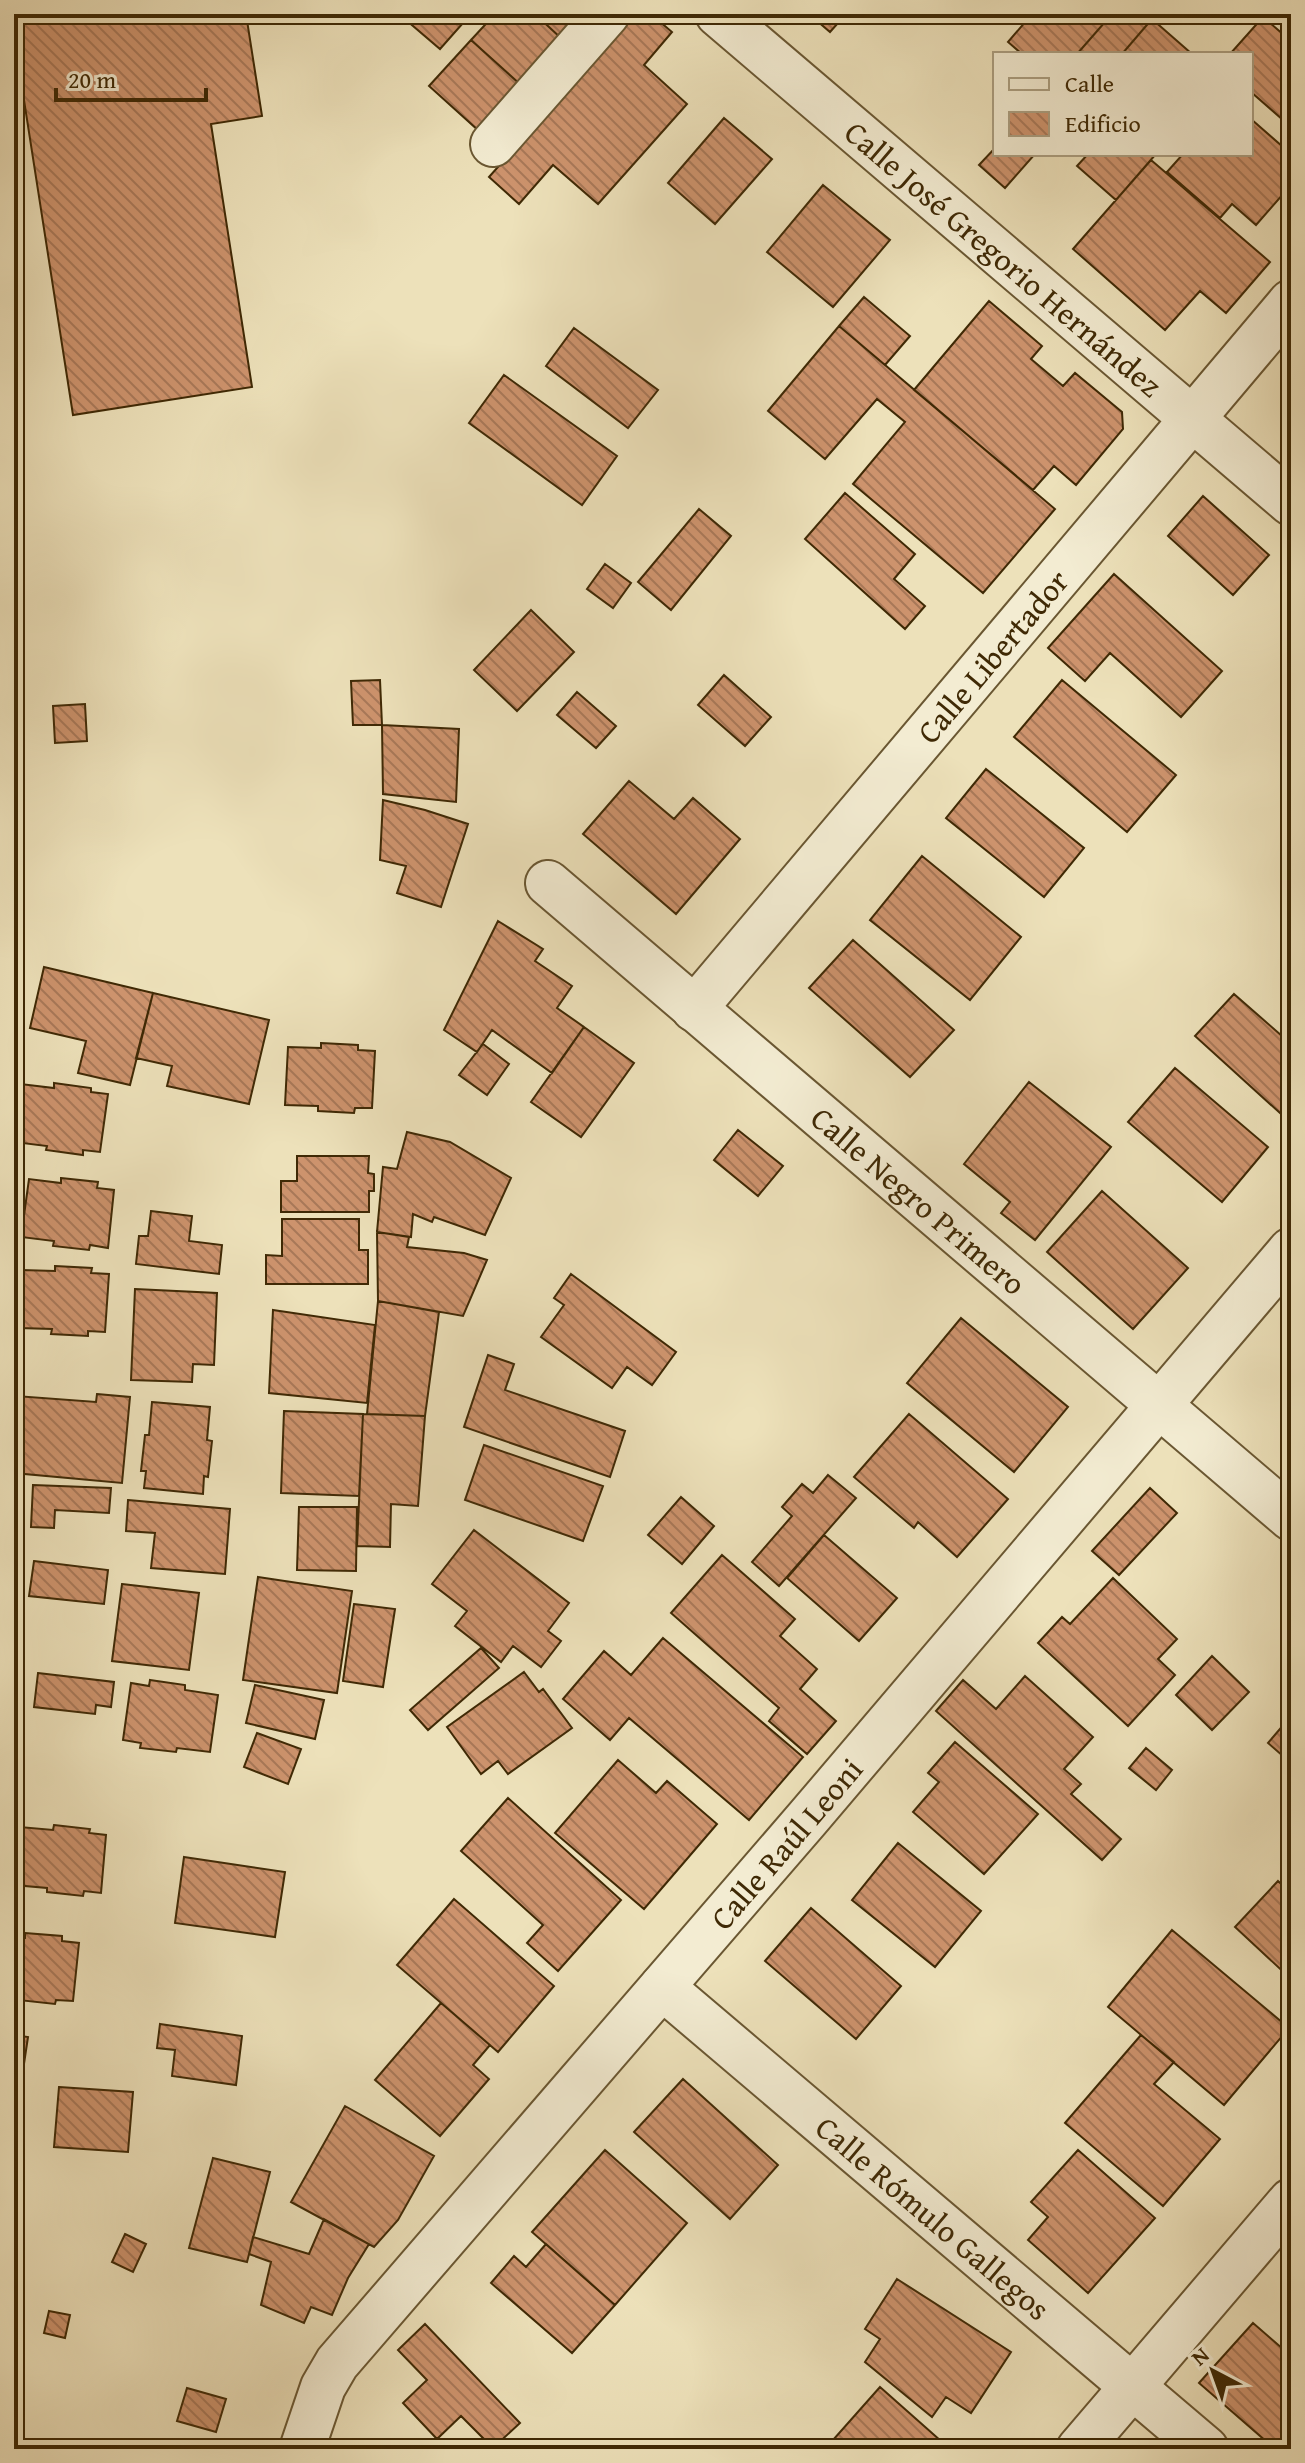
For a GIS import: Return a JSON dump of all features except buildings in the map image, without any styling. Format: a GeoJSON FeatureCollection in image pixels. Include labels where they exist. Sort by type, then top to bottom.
{"type":"FeatureCollection","features":[{"type":"Feature","properties":{"kind":"street"},"geometry":{"type":"LineString","coordinates":[[493,144],[607,14]]}},
{"type":"Feature","properties":{"kind":"street","name":"Calle José Gregorio Hernández"},"geometry":{"type":"LineString","coordinates":[[720,15],[1291,503]]}},
{"type":"Feature","properties":{"kind":"street","name":"Calle Libertador"},"geometry":{"type":"LineString","coordinates":[[694,1009],[1291,302]]}},
{"type":"Feature","properties":{"kind":"street","name":"Calle Negro Primero"},"geometry":{"type":"LineString","coordinates":[[548,883],[1291,1518]]}},
{"type":"Feature","properties":{"kind":"street","name":"Calle Raúl Leoni"},"geometry":{"type":"LineString","coordinates":[[302,2449],[323,2387],[337,2363],[1291,1250]]}},
{"type":"Feature","properties":{"kind":"street","name":"Calle Rómulo Gallegos"},"geometry":{"type":"LineString","coordinates":[[662,1987],[1206,2449]]}},
{"type":"Feature","properties":{"kind":"street"},"geometry":{"type":"LineString","coordinates":[[1079,2449],[1291,2201]]}}]}
